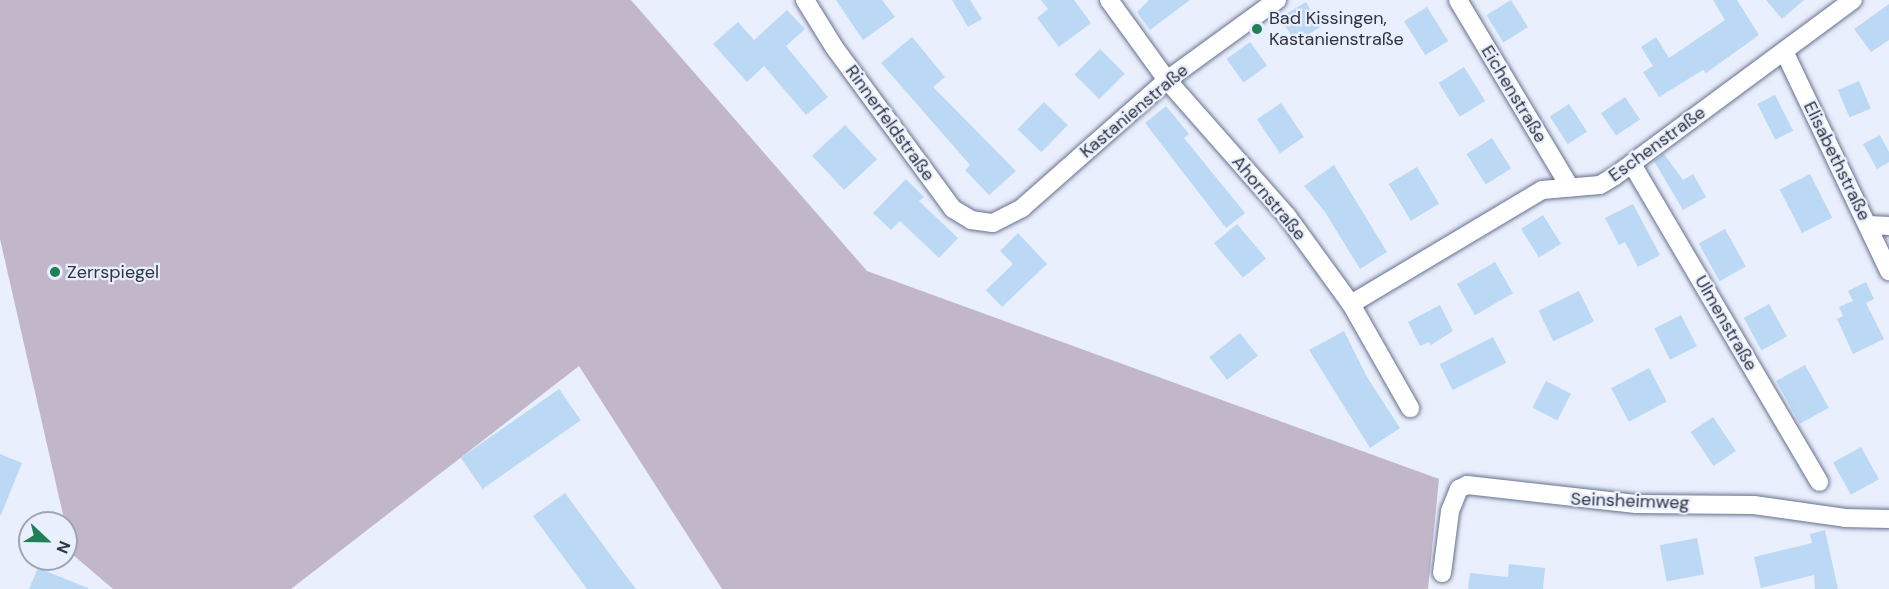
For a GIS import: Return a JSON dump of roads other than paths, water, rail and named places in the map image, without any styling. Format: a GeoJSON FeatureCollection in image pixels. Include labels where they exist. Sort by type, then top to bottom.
{"type":"FeatureCollection","features":[{"type":"Feature","properties":{"kind":"street","name":"Rinnerfeldstraße"},"geometry":{"type":"LineString","coordinates":[[805,0],[834,47],[953,209],[971,220],[993,223]]}},
{"type":"Feature","properties":{"kind":"street","name":"Ahornstraße"},"geometry":{"type":"LineString","coordinates":[[1109,0],[1167,80],[1287,216],[1351,304],[1410,408]]}},
{"type":"Feature","properties":{"kind":"street","name":"Kastanienstraße"},"geometry":{"type":"LineString","coordinates":[[993,223],[1022,208],[1167,80],[1277,0]]}},
{"type":"Feature","properties":{"kind":"street","name":"Eichenstraße"},"geometry":{"type":"LineString","coordinates":[[1458,0],[1570,187]]}},
{"type":"Feature","properties":{"kind":"street","name":"Eschenstraße"},"geometry":{"type":"LineString","coordinates":[[1351,304],[1542,190],[1600,185],[1632,164],[1853,0]]}},
{"type":"Feature","properties":{"kind":"street","name":"Elisabethstraße"},"geometry":{"type":"LineString","coordinates":[[1784,51],[1889,271]]}},
{"type":"Feature","properties":{"kind":"street","name":"Ulmenstraße"},"geometry":{"type":"LineString","coordinates":[[1632,164],[1819,482]]}},
{"type":"Feature","properties":{"kind":"street"},"geometry":{"type":"LineString","coordinates":[[1868,225],[1889,226]]}},
{"type":"Feature","properties":{"kind":"street","name":"Seinsheimweg"},"geometry":{"type":"LineString","coordinates":[[1442,573],[1450,511],[1459,489],[1467,485],[1613,502],[1754,505],[1889,519]]}},
{"type":"Feature","properties":{"kind":"place","name":"Bad Kissingen, Kastanienstraße"},"geometry":{"type":"Point","coordinates":[1257,29]}},
{"type":"Feature","properties":{"kind":"place","name":"Zerrspiegel"},"geometry":{"type":"Point","coordinates":[55,272]}}]}
